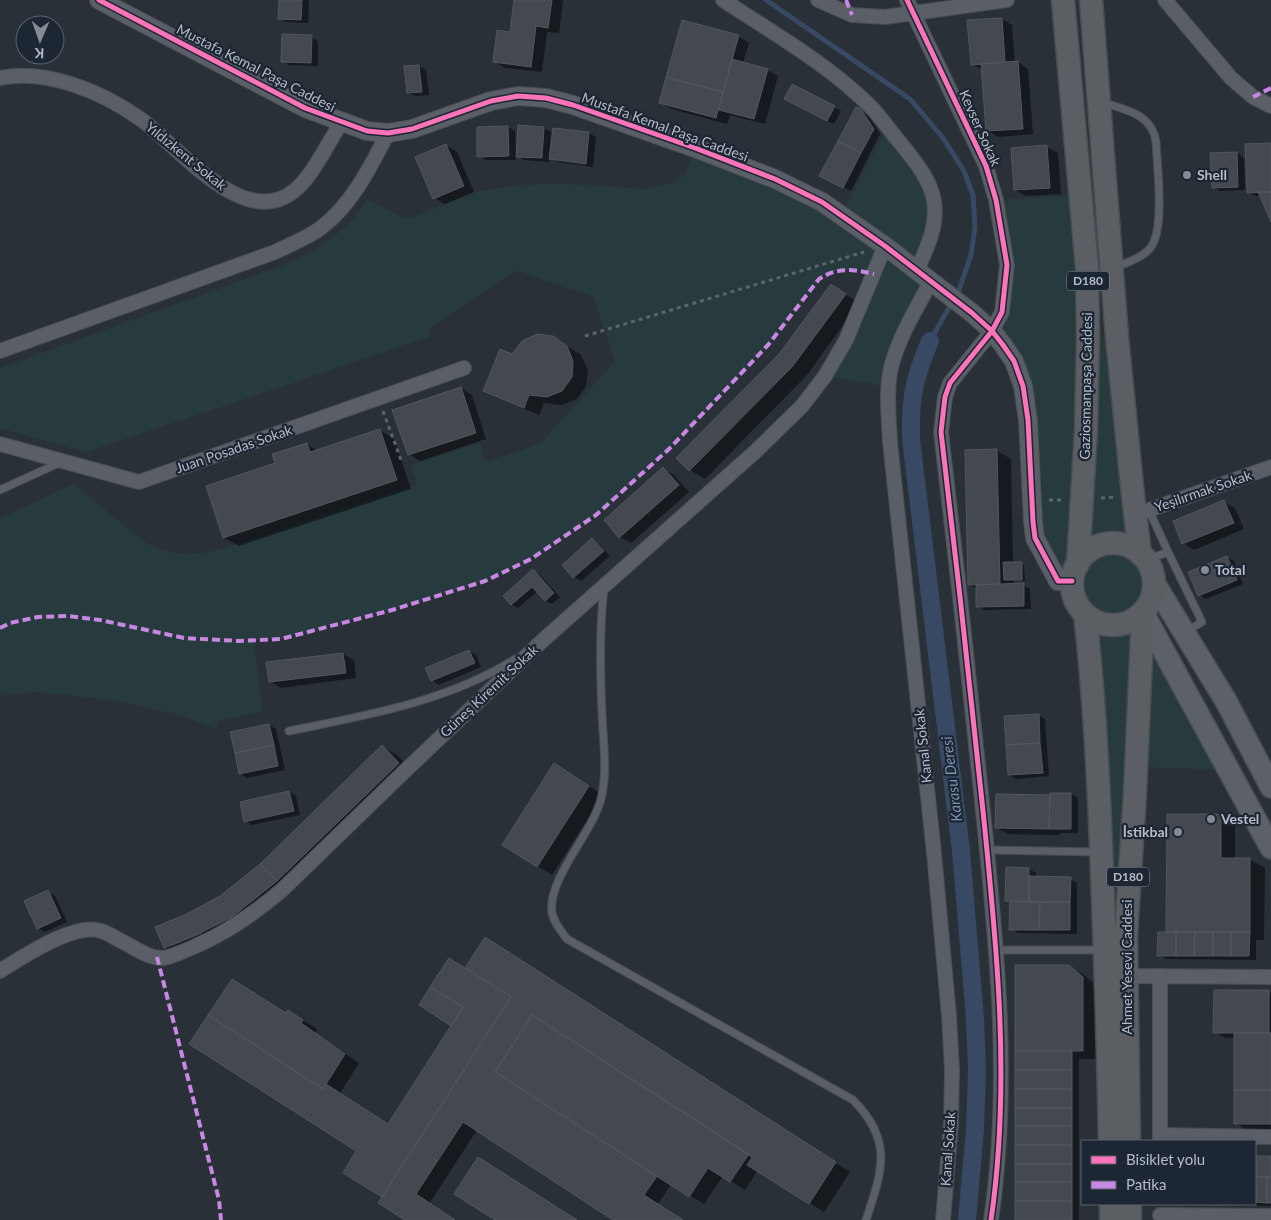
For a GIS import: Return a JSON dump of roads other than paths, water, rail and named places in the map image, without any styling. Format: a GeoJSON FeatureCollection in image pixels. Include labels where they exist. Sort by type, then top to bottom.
{"type":"FeatureCollection","features":[{"type":"Feature","properties":{"kind":"highway","name":"Gaziosmanpaşa Caddesi"},"geometry":{"type":"LineString","coordinates":[[1063,0],[1087,268],[1086,430],[1074,598],[1085,614]]}},
{"type":"Feature","properties":{"kind":"highway","name":"Gaziosmanpaşa Caddesi"},"geometry":{"type":"LineString","coordinates":[[1091,0],[1112,269],[1142,513],[1143,557],[1150,567],[1154,583]]}},
{"type":"Feature","properties":{"kind":"highway"},"geometry":{"type":"LineString","coordinates":[[1075,572],[1091,550],[1111,544],[1127,546],[1143,557]]}},
{"type":"Feature","properties":{"kind":"highway"},"geometry":{"type":"LineString","coordinates":[[1085,614],[1098,622],[1114,625],[1129,622],[1142,613],[1151,598],[1154,583]]}},
{"type":"Feature","properties":{"kind":"highway","name":"Ahmet Yesevi Caddesi"},"geometry":{"type":"LineString","coordinates":[[1129,1140],[1126,976],[1128,886],[1135,793],[1142,613]]}},
{"type":"Feature","properties":{"kind":"highway","name":"Ahmet Yesevi Caddesi"},"geometry":{"type":"LineString","coordinates":[[1085,614],[1090,657],[1106,950],[1110,1140]]}},
{"type":"Feature","properties":{"kind":"highway"},"geometry":{"type":"LineString","coordinates":[[1111,1205],[1111,1220]]}},
{"type":"Feature","properties":{"kind":"highway"},"geometry":{"type":"LineString","coordinates":[[1130,1205],[1130,1220]]}},
{"type":"Feature","properties":{"kind":"main road","name":"Gaziosmanpaşa Caddesi"},"geometry":{"type":"LineString","coordinates":[[1154,583],[1226,701],[1271,787]]}},
{"type":"Feature","properties":{"kind":"main road"},"geometry":{"type":"LineString","coordinates":[[1142,613],[1271,848]]}},
{"type":"Feature","properties":{"kind":"street","name":"Mustafa Kemal Paşa Caddesi"},"geometry":{"type":"LineString","coordinates":[[99,0],[305,108],[341,123],[367,131],[388,133],[412,129],[491,101],[518,96],[546,98],[573,105],[676,141],[775,179],[822,202],[885,246],[972,313],[992,331],[1014,362],[1023,386],[1028,420],[1035,538],[1058,581],[1075,572]]}},
{"type":"Feature","properties":{"kind":"street"},"geometry":{"type":"LineString","coordinates":[[723,0],[802,52],[854,92],[872,108],[909,154],[927,181],[934,201],[934,221],[931,240],[917,270]]}},
{"type":"Feature","properties":{"kind":"street"},"geometry":{"type":"LineString","coordinates":[[818,0],[852,15],[885,17],[1007,0]]}},
{"type":"Feature","properties":{"kind":"street","name":"Kevser Sokak"},"geometry":{"type":"LineString","coordinates":[[906,0],[973,135],[986,166],[996,200],[1007,265],[1002,312],[992,331],[950,383],[944,397],[941,432],[987,850],[1001,1020],[1000,1134],[991,1220]]}},
{"type":"Feature","properties":{"kind":"street"},"geometry":{"type":"LineString","coordinates":[[1165,0],[1231,78],[1253,97],[1271,106]]}},
{"type":"Feature","properties":{"kind":"street","name":"Yıldızkent Sokak"},"geometry":{"type":"LineString","coordinates":[[0,78],[28,76],[54,80],[75,85],[108,100],[139,118],[230,192],[254,201],[280,199],[293,193],[304,183],[341,123]]}},
{"type":"Feature","properties":{"kind":"street"},"geometry":{"type":"LineString","coordinates":[[0,351],[275,252],[299,241],[334,218],[347,203],[361,183],[388,133]]}},
{"type":"Feature","properties":{"kind":"street","name":"Güneş Kiremit Sokak"},"geometry":{"type":"LineString","coordinates":[[0,971],[27,954],[79,930],[98,930],[150,955],[163,958],[170,957],[238,924],[282,890],[541,642],[756,451],[802,406],[825,376],[846,340],[885,246]]}},
{"type":"Feature","properties":{"kind":"street","name":"Kanal Sokak"},"geometry":{"type":"LineString","coordinates":[[936,285],[903,334],[890,372],[888,401],[890,442],[934,853],[949,1016],[952,1070],[951,1123],[943,1220]]}},
{"type":"Feature","properties":{"kind":"street","name":"Juan Posadas Sokak"},"geometry":{"type":"LineString","coordinates":[[0,444],[139,482],[464,368]]}},
{"type":"Feature","properties":{"kind":"street","name":"Yeşilırmak Sokak"},"geometry":{"type":"LineString","coordinates":[[1142,513],[1271,467]]}},
{"type":"Feature","properties":{"kind":"street"},"geometry":{"type":"LineString","coordinates":[[1126,976],[1271,977]]}},
{"type":"Feature","properties":{"kind":"street"},"geometry":{"type":"LineString","coordinates":[[1160,976],[1160,1138],[1271,1137]]}},
{"type":"Feature","properties":{"kind":"street"},"geometry":{"type":"LineString","coordinates":[[1160,1213],[1271,1216]]}},
{"type":"Feature","properties":{"kind":"lane"},"geometry":{"type":"LineString","coordinates":[[1099,101],[1144,118],[1154,131],[1156,141],[1159,221],[1157,236],[1151,247],[1142,255],[1112,269]]}},
{"type":"Feature","properties":{"kind":"lane"},"geometry":{"type":"LineString","coordinates":[[0,490],[64,461]]}},
{"type":"Feature","properties":{"kind":"lane"},"geometry":{"type":"LineString","coordinates":[[1142,513],[1168,552],[1202,622],[1184,633]]}},
{"type":"Feature","properties":{"kind":"lane"},"geometry":{"type":"LineString","coordinates":[[1143,557],[1168,552]]}},
{"type":"Feature","properties":{"kind":"lane"},"geometry":{"type":"LineString","coordinates":[[604,586],[601,608],[601,651],[606,761],[604,782],[601,801],[593,822],[561,877],[552,897],[552,914],[556,925],[567,939],[853,1100],[865,1112],[880,1140],[882,1159],[878,1181],[866,1220]]}},
{"type":"Feature","properties":{"kind":"lane"},"geometry":{"type":"LineString","coordinates":[[289,732],[391,710],[437,696],[484,677],[541,642]]}},
{"type":"Feature","properties":{"kind":"lane"},"geometry":{"type":"LineString","coordinates":[[987,850],[1101,852]]}},
{"type":"Feature","properties":{"kind":"lane"},"geometry":{"type":"LineString","coordinates":[[996,950],[1106,950]]}},
{"type":"Feature","properties":{"kind":"waterway"},"geometry":{"type":"LineString","coordinates":[[766,0],[910,99],[943,138],[964,171],[973,195],[975,227],[971,255],[959,290],[930,341]]}},
{"type":"Feature","properties":{"kind":"waterway","name":"Karasu Deresi"},"geometry":{"type":"LineString","coordinates":[[930,341],[920,366],[914,389],[911,412],[911,439],[961,851],[975,1018],[977,1071],[975,1129],[967,1220]]}},
{"type":"Feature","properties":{"kind":"place","name":"Shell"},"geometry":{"type":"Point","coordinates":[1187,175]}},
{"type":"Feature","properties":{"kind":"place","name":"Total"},"geometry":{"type":"Point","coordinates":[1205,570]}},
{"type":"Feature","properties":{"kind":"place","name":"Vestel"},"geometry":{"type":"Point","coordinates":[1211,819]}},
{"type":"Feature","properties":{"kind":"place","name":"İstikbal"},"geometry":{"type":"Point","coordinates":[1178,832]}}]}
